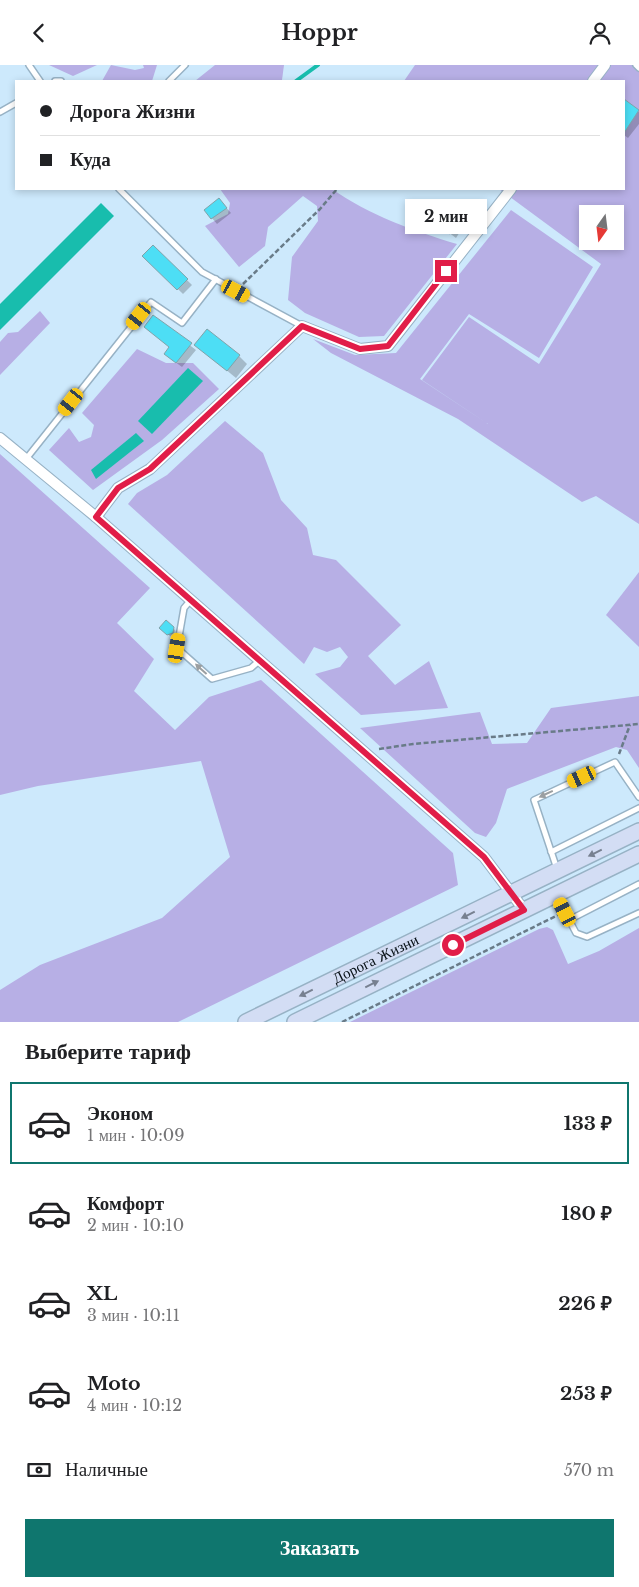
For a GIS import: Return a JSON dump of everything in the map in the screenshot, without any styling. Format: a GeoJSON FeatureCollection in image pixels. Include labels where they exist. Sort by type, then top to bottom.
{"type":"FeatureCollection","features":[{"type":"Feature","properties":{"kind":"main road","name":"Дорога Жизни"},"geometry":{"type":"LineString","coordinates":[[246,1022],[639,831]]}},
{"type":"Feature","properties":{"kind":"main road","name":"Дорога Жизни"},"geometry":{"type":"LineString","coordinates":[[295,1022],[639,854]]}},
{"type":"Feature","properties":{"kind":"street"},"geometry":{"type":"LineString","coordinates":[[594,80],[605,65]]}},
{"type":"Feature","properties":{"kind":"street"},"geometry":{"type":"LineString","coordinates":[[96,517],[118,488],[150,469],[302,326],[360,349],[388,346],[510,190]]}},
{"type":"Feature","properties":{"kind":"street"},"geometry":{"type":"LineString","coordinates":[[0,438],[96,517],[259,661],[366,751],[484,857],[524,910]]}},
{"type":"Feature","properties":{"kind":"lane"},"geometry":{"type":"LineString","coordinates":[[29,65],[39,80]]}},
{"type":"Feature","properties":{"kind":"lane"},"geometry":{"type":"LineString","coordinates":[[170,80],[185,65]]}},
{"type":"Feature","properties":{"kind":"lane"},"geometry":{"type":"LineString","coordinates":[[636,65],[639,68]]}},
{"type":"Feature","properties":{"kind":"lane"},"geometry":{"type":"LineString","coordinates":[[0,112],[15,104]]}},
{"type":"Feature","properties":{"kind":"lane"},"geometry":{"type":"LineString","coordinates":[[120,190],[202,272],[302,326]]}},
{"type":"Feature","properties":{"kind":"lane"},"geometry":{"type":"LineString","coordinates":[[25,460],[151,302],[182,323],[216,279]]}},
{"type":"Feature","properties":{"kind":"lane"},"geometry":{"type":"LineString","coordinates":[[190,601],[184,608],[177,648],[212,679],[251,668],[259,661]]}},
{"type":"Feature","properties":{"kind":"lane"},"geometry":{"type":"LineString","coordinates":[[557,871],[534,800],[615,762],[639,797]]}},
{"type":"Feature","properties":{"kind":"lane"},"geometry":{"type":"LineString","coordinates":[[551,852],[639,808]]}},
{"type":"Feature","properties":{"kind":"lane"},"geometry":{"type":"LineString","coordinates":[[569,920],[639,884]]}},
{"type":"Feature","properties":{"kind":"lane"},"geometry":{"type":"LineString","coordinates":[[556,895],[576,933],[587,937],[639,913]]}},
{"type":"Feature","properties":{"kind":"path"},"geometry":{"type":"LineString","coordinates":[[236,291],[320,209],[336,190]]}},
{"type":"Feature","properties":{"kind":"path"},"geometry":{"type":"LineString","coordinates":[[366,751],[413,744],[639,724]]}},
{"type":"Feature","properties":{"kind":"path"},"geometry":{"type":"LineString","coordinates":[[615,762],[630,725]]}},
{"type":"Feature","properties":{"kind":"path"},"geometry":{"type":"LineString","coordinates":[[342,1022],[565,912]]}},
{"type":"Feature","properties":{"kind":"shaded area"},"geometry":{"type":"Polygon","coordinates":[[[49,65],[97,65],[73,76],[49,65]]]}},
{"type":"Feature","properties":{"kind":"shaded area"},"geometry":{"type":"Polygon","coordinates":[[[111,65],[135,70],[144,68],[143,65],[157,65],[152,80],[103,80],[111,65]]]}},
{"type":"Feature","properties":{"kind":"shaded area"},"geometry":{"type":"Polygon","coordinates":[[[215,65],[284,65],[282,80],[196,80],[215,65]]]}},
{"type":"Feature","properties":{"kind":"shaded area"},"geometry":{"type":"Polygon","coordinates":[[[415,65],[639,65],[639,524],[596,496],[582,502],[458,419],[331,353],[313,339],[355,355],[396,353],[511,210],[593,267],[539,358],[469,314],[420,379],[488,424],[422,380],[469,317],[539,364],[601,264],[582,250],[624,250],[624,205],[579,205],[579,248],[500,190],[625,190],[625,80],[405,80],[415,65]]]}},
{"type":"Feature","properties":{"kind":"shaded area"},"geometry":{"type":"Polygon","coordinates":[[[221,190],[334,190],[392,221],[457,244],[384,336],[359,337],[305,313],[288,300],[292,257],[318,221],[317,206],[303,196],[268,227],[265,246],[239,267],[205,226],[228,214],[230,203],[221,190]]]}},
{"type":"Feature","properties":{"kind":"shaded area"},"geometry":{"type":"Polygon","coordinates":[[[101,203],[114,216],[0,330],[0,304],[101,203]]]}},
{"type":"Feature","properties":{"kind":"shaded area"},"geometry":{"type":"Polygon","coordinates":[[[40,311],[50,323],[0,375],[0,342],[8,333],[18,332],[40,311]]]}},
{"type":"Feature","properties":{"kind":"shaded area"},"geometry":{"type":"Polygon","coordinates":[[[137,349],[166,363],[193,363],[219,389],[162,440],[93,490],[49,450],[69,428],[79,442],[91,437],[94,425],[82,413],[137,349]]]}},
{"type":"Feature","properties":{"kind":"shaded area"},"geometry":{"type":"Polygon","coordinates":[[[188,368],[203,381],[152,434],[138,421],[188,368]]]}},
{"type":"Feature","properties":{"kind":"shaded area"},"geometry":{"type":"Polygon","coordinates":[[[225,421],[263,453],[281,500],[307,528],[313,555],[336,560],[401,625],[368,656],[395,685],[429,661],[448,708],[361,715],[315,674],[340,667],[348,657],[340,647],[327,652],[314,647],[304,664],[128,504],[137,493],[167,475],[225,421]]]}},
{"type":"Feature","properties":{"kind":"shaded area"},"geometry":{"type":"Polygon","coordinates":[[[136,433],[144,441],[96,479],[91,470],[136,433]]]}},
{"type":"Feature","properties":{"kind":"shaded area"},"geometry":{"type":"Polygon","coordinates":[[[0,454],[150,588],[117,623],[154,659],[134,691],[175,730],[209,697],[261,680],[453,853],[458,885],[178,1022],[0,1022],[0,990],[40,965],[162,918],[230,857],[201,761],[38,786],[0,795],[0,454]]]}},
{"type":"Feature","properties":{"kind":"shaded area"},"geometry":{"type":"Polygon","coordinates":[[[639,572],[639,647],[606,615],[639,572]]]}},
{"type":"Feature","properties":{"kind":"shaded area"},"geometry":{"type":"Polygon","coordinates":[[[639,696],[639,768],[627,750],[616,747],[507,789],[496,823],[486,837],[475,833],[360,728],[480,712],[492,744],[527,743],[551,708],[639,696]]]}},
{"type":"Feature","properties":{"kind":"shaded area"},"geometry":{"type":"Polygon","coordinates":[[[547,927],[553,930],[568,964],[599,951],[639,928],[639,1022],[350,1022],[539,929],[547,927]]]}},
{"type":"Feature","properties":{"kind":"building"},"geometry":{"type":"Polygon","coordinates":[[[625,100],[639,110],[625,131],[625,100]]]}},
{"type":"Feature","properties":{"kind":"building"},"geometry":{"type":"Polygon","coordinates":[[[219,198],[227,208],[211,219],[204,210],[219,198]]]}},
{"type":"Feature","properties":{"kind":"building"},"geometry":{"type":"Polygon","coordinates":[[[434,203],[459,221],[450,234],[424,215],[434,203]]]}},
{"type":"Feature","properties":{"kind":"building"},"geometry":{"type":"Polygon","coordinates":[[[153,245],[188,279],[177,290],[142,256],[153,245]]]}},
{"type":"Feature","properties":{"kind":"building"},"geometry":{"type":"Polygon","coordinates":[[[153,315],[192,343],[176,363],[164,354],[169,347],[144,327],[153,315]]]}},
{"type":"Feature","properties":{"kind":"building"},"geometry":{"type":"Polygon","coordinates":[[[207,329],[240,355],[227,371],[194,345],[207,329]]]}},
{"type":"Feature","properties":{"kind":"building"},"geometry":{"type":"Polygon","coordinates":[[[166,620],[174,627],[173,633],[167,635],[159,628],[166,620]]]}},
{"type":"Feature","properties":{"kind":"waterway"},"geometry":{"type":"LineString","coordinates":[[297,80],[318,65]]}},
{"type":"Feature","properties":{"kind":"route"},"geometry":{"type":"LineString","coordinates":[[446,271],[388,346],[360,349],[302,326],[150,469],[118,488],[96,517],[259,661],[366,751],[484,857],[524,910],[453,945]]}}]}
